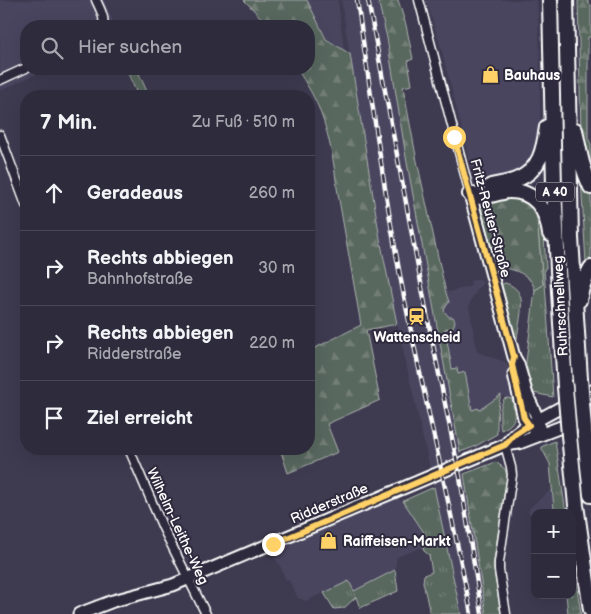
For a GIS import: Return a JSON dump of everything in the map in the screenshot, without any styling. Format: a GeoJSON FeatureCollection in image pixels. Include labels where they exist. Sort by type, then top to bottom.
{"type":"FeatureCollection","features":[{"type":"Feature","properties":{"kind":"highway","name":"Ruhrschnellweg"},"geometry":{"type":"LineString","coordinates":[[550,0],[554,186],[565,387],[576,505],[591,610]]}},
{"type":"Feature","properties":{"kind":"highway","name":"Ruhrschnellweg"},"geometry":{"type":"LineString","coordinates":[[566,0],[572,238],[580,379],[591,495]]}},
{"type":"Feature","properties":{"kind":"highway"},"geometry":{"type":"LineString","coordinates":[[567,84],[580,159],[591,187]]}},
{"type":"Feature","properties":{"kind":"highway"},"geometry":{"type":"LineString","coordinates":[[470,194],[479,189],[519,179],[538,164],[544,142],[552,93]]}},
{"type":"Feature","properties":{"kind":"highway"},"geometry":{"type":"LineString","coordinates":[[470,194],[480,197],[507,191],[521,192],[530,196],[539,204],[546,214],[549,227],[559,292]]}},
{"type":"Feature","properties":{"kind":"highway"},"geometry":{"type":"LineString","coordinates":[[576,315],[582,288],[591,268]]}},
{"type":"Feature","properties":{"kind":"street"},"geometry":{"type":"LineString","coordinates":[[96,0],[104,20]]}},
{"type":"Feature","properties":{"kind":"street","name":"Fritz-Reuter-Straße"},"geometry":{"type":"LineString","coordinates":[[419,0],[514,357],[518,364],[533,422],[540,435]]}},
{"type":"Feature","properties":{"kind":"street"},"geometry":{"type":"LineString","coordinates":[[0,80],[20,71]]}},
{"type":"Feature","properties":{"kind":"street"},"geometry":{"type":"LineString","coordinates":[[0,135],[20,189]]}},
{"type":"Feature","properties":{"kind":"street"},"geometry":{"type":"LineString","coordinates":[[505,445],[515,434],[533,422],[591,391]]}},
{"type":"Feature","properties":{"kind":"street"},"geometry":{"type":"LineString","coordinates":[[505,445],[519,443],[561,427],[591,411]]}},
{"type":"Feature","properties":{"kind":"street"},"geometry":{"type":"LineString","coordinates":[[505,445],[512,475],[498,570],[506,614]]}},
{"type":"Feature","properties":{"kind":"street","name":"Ridderstraße"},"geometry":{"type":"LineString","coordinates":[[79,614],[103,604],[189,579],[505,445]]}},
{"type":"Feature","properties":{"kind":"street","name":"Wilhelm-Leithe-Weg"},"geometry":{"type":"LineString","coordinates":[[132,455],[163,528],[206,614]]}},
{"type":"Feature","properties":{"kind":"shaded area"},"geometry":{"type":"Polygon","coordinates":[[[0,0],[104,0],[112,20],[20,20],[20,75],[34,75],[0,91],[0,0]]]}},
{"type":"Feature","properties":{"kind":"shaded area"},"geometry":{"type":"Polygon","coordinates":[[[307,0],[338,0],[344,49],[326,38],[307,0]]]}},
{"type":"Feature","properties":{"kind":"shaded area"},"geometry":{"type":"Polygon","coordinates":[[[341,0],[378,0],[387,38],[431,297],[471,286],[470,281],[479,279],[484,281],[472,298],[469,306],[477,351],[505,362],[509,368],[517,399],[501,396],[479,410],[478,408],[453,414],[480,567],[486,614],[461,614],[380,239],[341,0]]]}},
{"type":"Feature","properties":{"kind":"shaded area"},"geometry":{"type":"Polygon","coordinates":[[[426,0],[537,0],[540,57],[540,141],[536,155],[526,168],[507,176],[474,177],[440,44],[426,0]]]}},
{"type":"Feature","properties":{"kind":"shaded area"},"geometry":{"type":"Polygon","coordinates":[[[552,489],[554,509],[531,509],[531,514],[528,513],[530,507],[552,489]]]}},
{"type":"Feature","properties":{"kind":"shaded area"},"geometry":{"type":"Polygon","coordinates":[[[398,498],[403,501],[429,540],[423,547],[397,557],[395,570],[354,591],[348,582],[306,601],[298,598],[289,580],[286,581],[280,566],[272,555],[273,550],[398,498]]]}},
{"type":"Feature","properties":{"kind":"green space"},"geometry":{"type":"Polygon","coordinates":[[[244,0],[307,0],[326,39],[350,54],[380,239],[397,324],[366,330],[380,400],[327,424],[338,452],[288,473],[282,455],[315,455],[315,348],[361,325],[329,141],[315,101],[315,90],[310,90],[301,75],[315,75],[315,20],[263,20],[244,0]]]}},
{"type":"Feature","properties":{"kind":"green space"},"geometry":{"type":"Polygon","coordinates":[[[378,0],[398,0],[406,25],[413,59],[408,61],[412,85],[403,87],[417,161],[449,302],[444,311],[449,317],[453,317],[455,321],[452,328],[445,329],[452,369],[457,368],[458,374],[465,372],[472,410],[478,408],[479,410],[501,395],[497,434],[474,447],[460,452],[406,157],[387,38],[378,0]]]}},
{"type":"Feature","properties":{"kind":"green space"},"geometry":{"type":"Polygon","coordinates":[[[578,0],[588,0],[588,3],[591,5],[591,37],[588,37],[588,138],[591,144],[591,177],[581,133],[578,0]]]}},
{"type":"Feature","properties":{"kind":"green space"},"geometry":{"type":"Polygon","coordinates":[[[129,75],[140,75],[146,90],[135,90],[129,75]]]}},
{"type":"Feature","properties":{"kind":"green space"},"geometry":{"type":"Polygon","coordinates":[[[581,179],[591,196],[591,258],[586,263],[581,179]]]}},
{"type":"Feature","properties":{"kind":"green space"},"geometry":{"type":"Polygon","coordinates":[[[515,195],[536,208],[543,285],[535,290],[529,279],[519,272],[495,266],[479,206],[482,202],[515,195]]]}},
{"type":"Feature","properties":{"kind":"green space"},"geometry":{"type":"Polygon","coordinates":[[[536,208],[543,220],[546,268],[544,269],[553,397],[533,393],[524,378],[535,290],[543,285],[536,208]]]}},
{"type":"Feature","properties":{"kind":"green space"},"geometry":{"type":"Polygon","coordinates":[[[505,283],[516,289],[521,299],[517,339],[515,339],[500,285],[505,283]]]}},
{"type":"Feature","properties":{"kind":"green space"},"geometry":{"type":"Polygon","coordinates":[[[507,398],[512,399],[514,418],[510,424],[501,430],[500,410],[502,402],[507,398]]]}},
{"type":"Feature","properties":{"kind":"green space"},"geometry":{"type":"Polygon","coordinates":[[[555,441],[565,509],[554,509],[550,464],[541,447],[555,441]]]}},
{"type":"Feature","properties":{"kind":"green space"},"geometry":{"type":"Polygon","coordinates":[[[496,462],[505,469],[507,476],[493,566],[501,614],[486,614],[464,474],[496,462]]]}},
{"type":"Feature","properties":{"kind":"green space"},"geometry":{"type":"Polygon","coordinates":[[[434,487],[461,614],[430,614],[423,582],[424,575],[432,572],[429,555],[424,551],[423,547],[429,540],[403,501],[434,487]]]}},
{"type":"Feature","properties":{"kind":"green space"},"geometry":{"type":"Polygon","coordinates":[[[395,570],[398,591],[360,608],[356,597],[344,608],[334,609],[324,593],[349,581],[354,591],[395,570]]]}},
{"type":"Feature","properties":{"kind":"green space"},"geometry":{"type":"Polygon","coordinates":[[[576,581],[581,614],[568,614],[566,599],[576,599],[576,581]]]}},
{"type":"Feature","properties":{"kind":"railway"},"geometry":{"type":"LineString","coordinates":[[357,0],[401,281],[471,614]]}},
{"type":"Feature","properties":{"kind":"railway"},"geometry":{"type":"LineString","coordinates":[[368,0],[428,320],[460,477],[482,614]]}},
{"type":"Feature","properties":{"kind":"place","name":"Bauhaus"},"geometry":{"type":"Point","coordinates":[490,75]}},
{"type":"Feature","properties":{"kind":"place","name":"Wattenscheid"},"geometry":{"type":"Point","coordinates":[417,317]}},
{"type":"Feature","properties":{"kind":"place","name":"Raiffeisen-Markt"},"geometry":{"type":"Point","coordinates":[329,541]}},
{"type":"Feature","properties":{"kind":"route"},"geometry":{"type":"LineString","coordinates":[[273,544],[505,445],[515,434],[529,425],[524,418],[512,365],[514,357],[454,137]]}}]}
